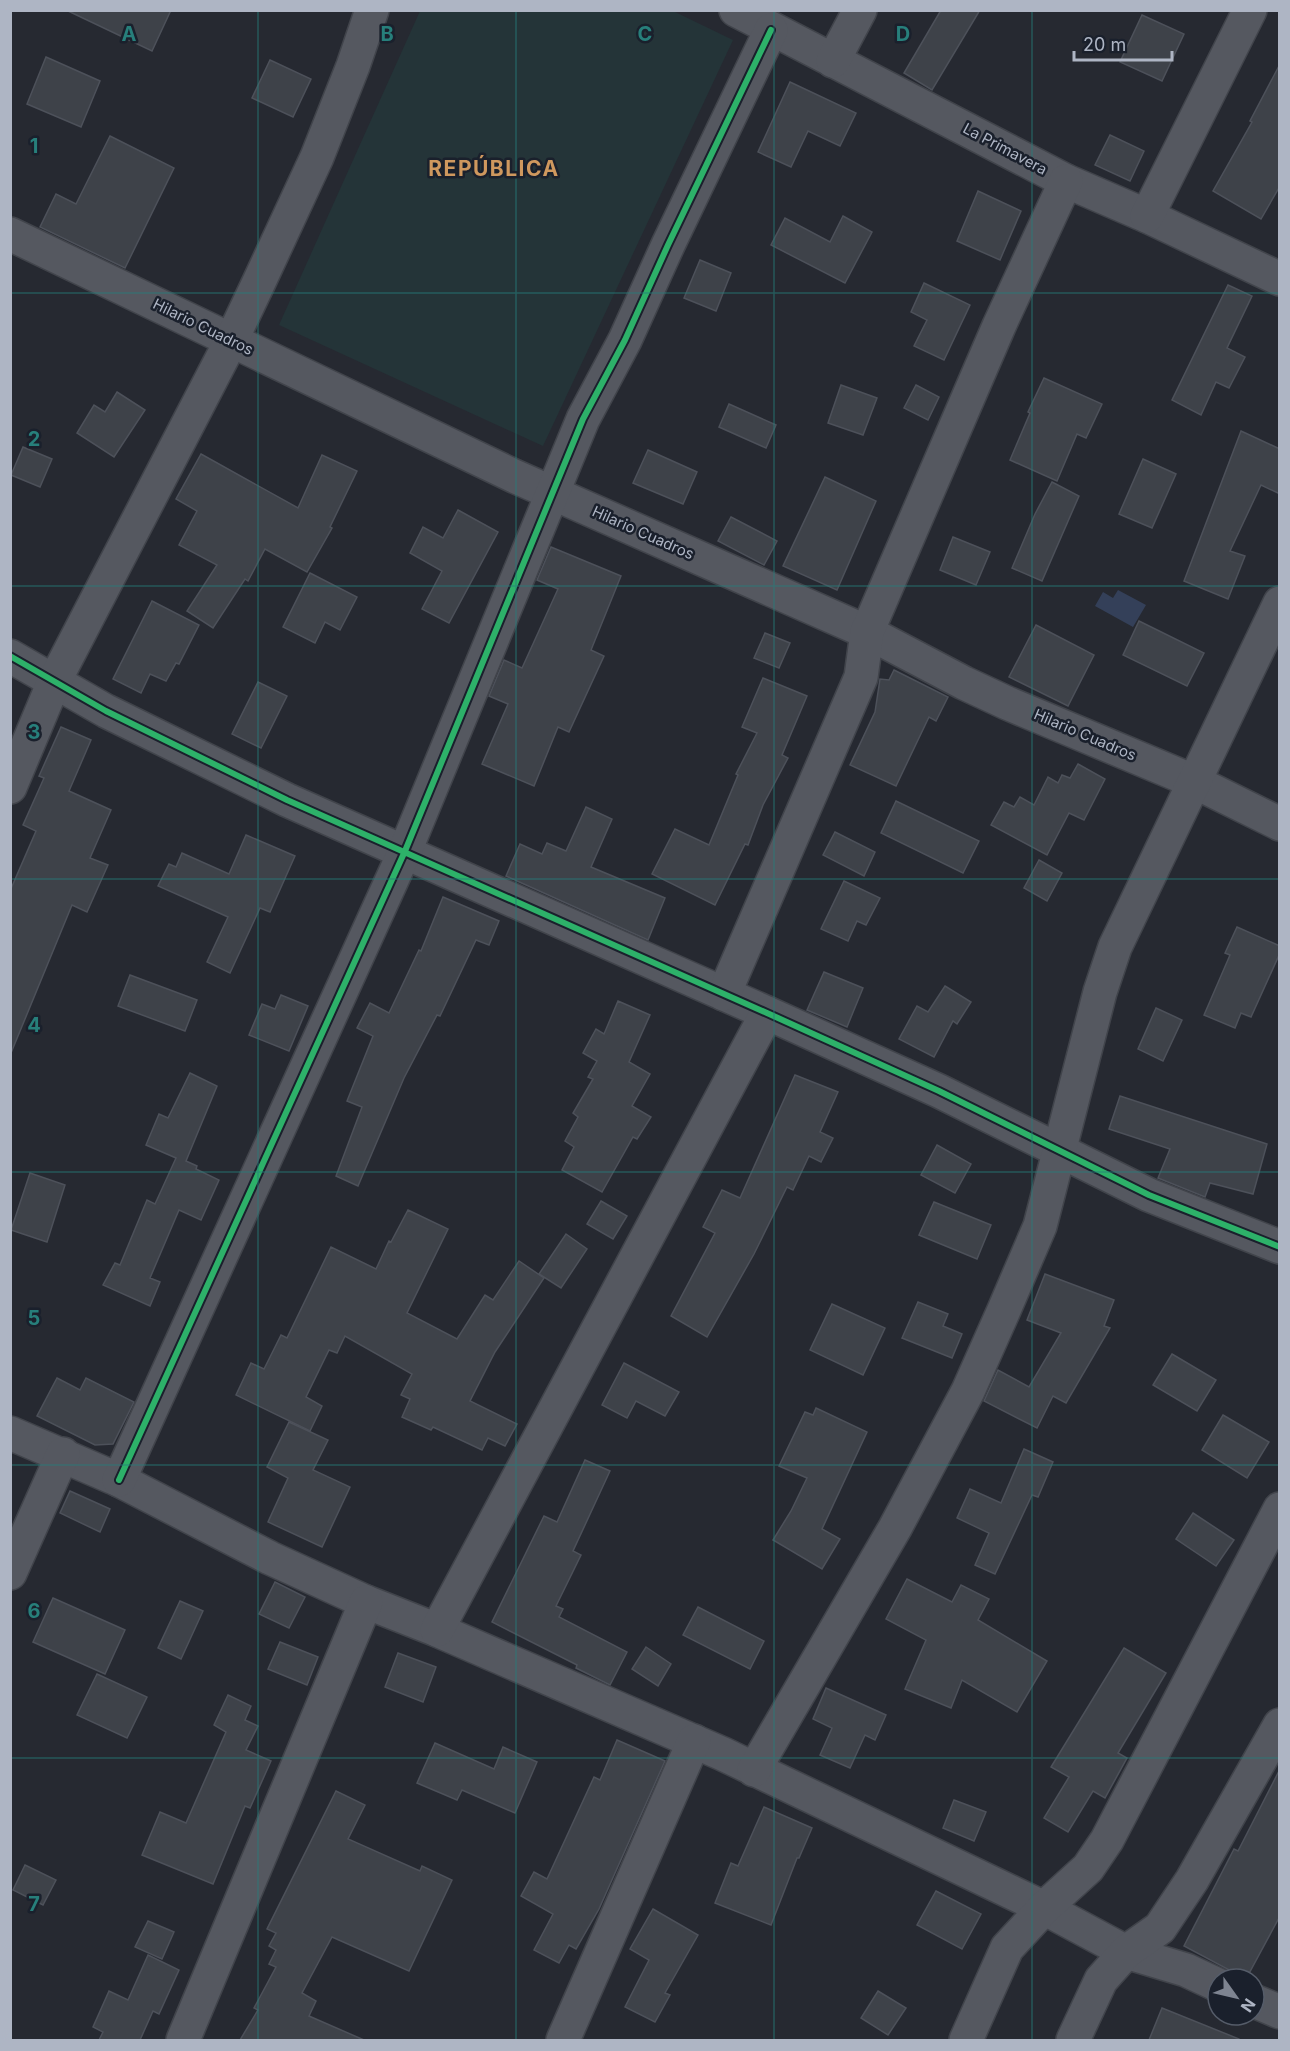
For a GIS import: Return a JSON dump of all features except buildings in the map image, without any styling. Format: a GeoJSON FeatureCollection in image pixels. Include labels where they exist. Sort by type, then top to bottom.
{"type":"FeatureCollection","features":[{"type":"Feature","properties":{"kind":"street"},"geometry":{"type":"LineString","coordinates":[[10,787],[54,682],[231,341],[317,157],[353,66],[372,10]]}},
{"type":"Feature","properties":{"kind":"street","name":"La Primavera"},"geometry":{"type":"LineString","coordinates":[[736,10],[1066,181],[1147,216],[1280,279]]}},
{"type":"Feature","properties":{"kind":"street"},"geometry":{"type":"LineString","coordinates":[[833,61],[860,10]]}},
{"type":"Feature","properties":{"kind":"street"},"geometry":{"type":"LineString","coordinates":[[1147,216],[1250,10]]}},
{"type":"Feature","properties":{"kind":"street"},"geometry":{"type":"LineString","coordinates":[[119,1480],[405,851],[583,419],[625,340],[771,30]]}},
{"type":"Feature","properties":{"kind":"street"},"geometry":{"type":"LineString","coordinates":[[724,994],[861,677],[867,632],[999,326],[1066,181]]}},
{"type":"Feature","properties":{"kind":"street","name":"Hilario Cuadros"},"geometry":{"type":"LineString","coordinates":[[10,234],[553,493],[867,632],[1007,703],[1193,780],[1280,824]]}},
{"type":"Feature","properties":{"kind":"street"},"geometry":{"type":"LineString","coordinates":[[754,1770],[896,1528],[968,1391],[1040,1226],[1100,992],[1115,947],[1193,780],[1280,603]]}},
{"type":"Feature","properties":{"kind":"street"},"geometry":{"type":"LineString","coordinates":[[10,656],[28,664],[54,682],[106,711],[287,800],[767,1012],[939,1091],[1149,1195],[1280,1247]]}},
{"type":"Feature","properties":{"kind":"street"},"geometry":{"type":"LineString","coordinates":[[437,1629],[767,1012]]}},
{"type":"Feature","properties":{"kind":"street"},"geometry":{"type":"LineString","coordinates":[[10,1433],[119,1480],[270,1558],[366,1602],[437,1629],[694,1740],[1044,1908],[1126,1952],[1186,1970],[1206,1979]]}},
{"type":"Feature","properties":{"kind":"street"},"geometry":{"type":"LineString","coordinates":[[10,1573],[63,1454]]}},
{"type":"Feature","properties":{"kind":"street"},"geometry":{"type":"LineString","coordinates":[[966,2040],[1007,1948],[1044,1908],[1088,1869],[1107,1840],[1280,1509]]}},
{"type":"Feature","properties":{"kind":"street"},"geometry":{"type":"LineString","coordinates":[[183,2040],[366,1602]]}},
{"type":"Feature","properties":{"kind":"street"},"geometry":{"type":"LineString","coordinates":[[1073,2040],[1101,1980],[1126,1952],[1160,1928],[1186,1890],[1280,1725]]}},
{"type":"Feature","properties":{"kind":"street"},"geometry":{"type":"LineString","coordinates":[[563,2040],[694,1740]]}},
{"type":"Feature","properties":{"kind":"street"},"geometry":{"type":"LineString","coordinates":[[1266,2006],[1280,2012]]}},
{"type":"Feature","properties":{"kind":"shaded area"},"geometry":{"type":"Polygon","coordinates":[[[420,11],[673,11],[733,40],[543,446],[279,325],[420,11]]]}},
{"type":"Feature","properties":{"kind":"water"},"geometry":{"type":"Polygon","coordinates":[[[1118,590],[1146,605],[1133,627],[1095,606],[1103,592],[1113,598],[1118,590]]]}},
{"type":"Feature","properties":{"kind":"cycle path"},"geometry":{"type":"LineString","coordinates":[[119,1480],[405,851],[583,419],[625,340],[771,30]]}},
{"type":"Feature","properties":{"kind":"cycle path"},"geometry":{"type":"LineString","coordinates":[[10,656],[106,711],[287,800],[939,1091],[1149,1195],[1280,1247]]}},
{"type":"Feature","properties":{"kind":"district","name":"REPÚBLICA"},"geometry":{"type":"Point","coordinates":[494,169]}}]}
